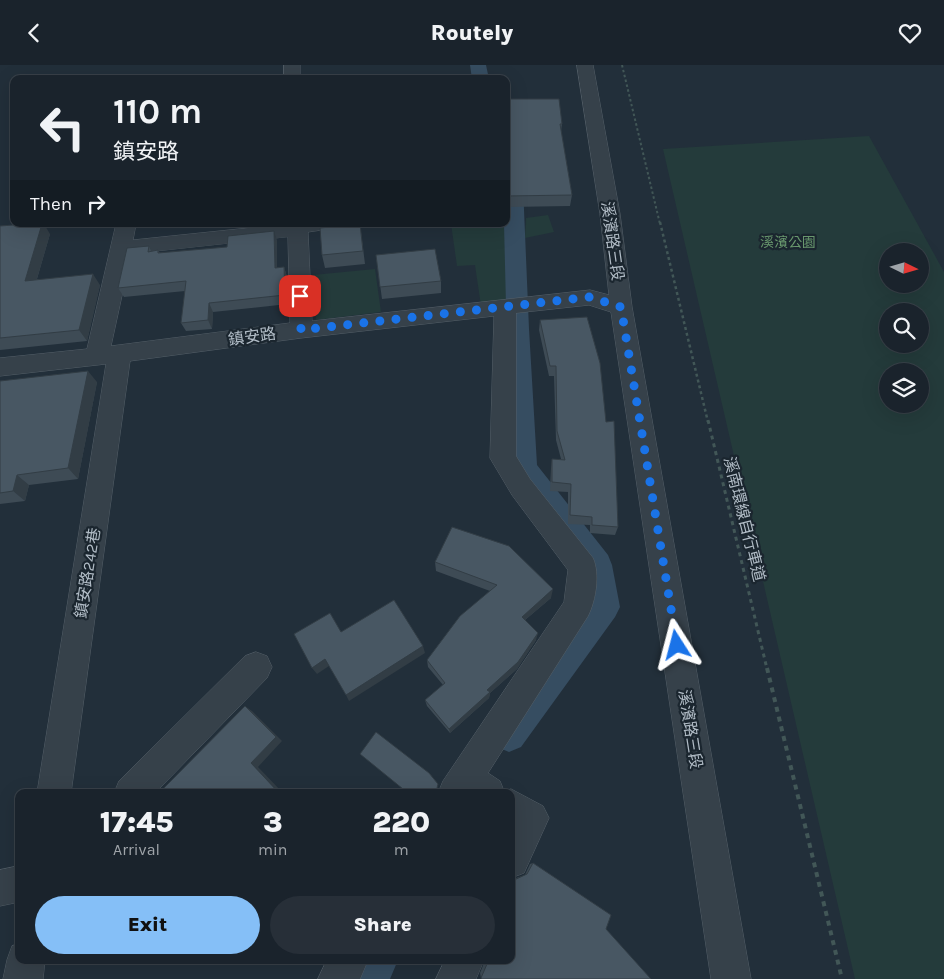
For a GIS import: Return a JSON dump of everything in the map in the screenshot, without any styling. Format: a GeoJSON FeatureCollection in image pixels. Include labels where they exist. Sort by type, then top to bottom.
{"type":"FeatureCollection","features":[{"type":"Feature","properties":{"kind":"street","name":"溪濱路三段"},"geometry":{"type":"LineString","coordinates":[[585,65],[610,214],[621,307],[731,979]]}},
{"type":"Feature","properties":{"kind":"street","name":"鎮安路242巷"},"geometry":{"type":"LineString","coordinates":[[54,789],[126,227]]}},
{"type":"Feature","properties":{"kind":"street"},"geometry":{"type":"LineString","coordinates":[[122,248],[281,232],[293,227]]}},
{"type":"Feature","properties":{"kind":"street"},"geometry":{"type":"LineString","coordinates":[[298,227],[301,330]]}},
{"type":"Feature","properties":{"kind":"street","name":"鎮安路"},"geometry":{"type":"LineString","coordinates":[[0,367],[590,297],[621,307]]}},
{"type":"Feature","properties":{"kind":"street"},"geometry":{"type":"LineString","coordinates":[[469,788],[578,607],[583,567],[521,487],[504,458],[505,308]]}},
{"type":"Feature","properties":{"kind":"street"},"geometry":{"type":"LineString","coordinates":[[135,789],[256,667]]}},
{"type":"Feature","properties":{"kind":"street"},"geometry":{"type":"LineString","coordinates":[[515,808],[531,818],[515,852]]}},
{"type":"Feature","properties":{"kind":"street"},"geometry":{"type":"LineString","coordinates":[[0,888],[15,885]]}},
{"type":"Feature","properties":{"kind":"street"},"geometry":{"type":"LineString","coordinates":[[23,979],[25,964]]}},
{"type":"Feature","properties":{"kind":"street"},"geometry":{"type":"LineString","coordinates":[[338,979],[347,964]]}},
{"type":"Feature","properties":{"kind":"street"},"geometry":{"type":"LineString","coordinates":[[456,979],[463,964]]}},
{"type":"Feature","properties":{"kind":"path","name":"溪南環線自行車道"},"geometry":{"type":"LineString","coordinates":[[622,65],[842,979]]}},
{"type":"Feature","properties":{"kind":"green space","name":"溪濱公園"},"geometry":{"type":"Polygon","coordinates":[[[869,136],[928,243],[879,243],[879,293],[929,293],[929,245],[944,272],[944,979],[855,979],[663,149],[869,136]]]}},
{"type":"Feature","properties":{"kind":"green space"},"geometry":{"type":"Polygon","coordinates":[[[548,215],[554,232],[525,238],[526,218],[548,215]]]}},
{"type":"Feature","properties":{"kind":"green space"},"geometry":{"type":"Polygon","coordinates":[[[451,227],[510,227],[513,300],[481,306],[475,265],[457,266],[451,227]]]}},
{"type":"Feature","properties":{"kind":"green space"},"geometry":{"type":"Polygon","coordinates":[[[375,269],[381,312],[316,320],[313,275],[375,269]]]}},
{"type":"Feature","properties":{"kind":"building"},"geometry":{"type":"Polygon","coordinates":[[[510,99],[559,99],[562,124],[560,124],[572,195],[510,196],[510,99]]]}},
{"type":"Feature","properties":{"kind":"building"},"geometry":{"type":"Polygon","coordinates":[[[0,226],[41,227],[25,281],[93,274],[79,330],[0,338],[0,226]]]}},
{"type":"Feature","properties":{"kind":"building"},"geometry":{"type":"Polygon","coordinates":[[[360,227],[363,251],[322,255],[320,228],[360,227]]]}},
{"type":"Feature","properties":{"kind":"building"},"geometry":{"type":"Polygon","coordinates":[[[274,231],[275,268],[284,267],[285,295],[209,303],[208,320],[181,323],[186,281],[118,288],[127,248],[149,246],[148,252],[158,250],[158,253],[227,247],[228,236],[274,231]]]}},
{"type":"Feature","properties":{"kind":"building"},"geometry":{"type":"Polygon","coordinates":[[[435,249],[441,281],[380,287],[376,255],[435,249]]]}},
{"type":"Feature","properties":{"kind":"building"},"geometry":{"type":"Polygon","coordinates":[[[587,317],[600,363],[606,422],[614,421],[618,527],[592,525],[592,517],[570,515],[571,484],[552,482],[552,459],[565,460],[557,431],[556,366],[550,366],[540,320],[587,317]]]}},
{"type":"Feature","properties":{"kind":"building"},"geometry":{"type":"Polygon","coordinates":[[[88,371],[68,468],[17,475],[13,491],[0,493],[0,381],[88,371]]]}},
{"type":"Feature","properties":{"kind":"building"},"geometry":{"type":"Polygon","coordinates":[[[452,527],[509,546],[553,589],[522,617],[538,633],[518,662],[487,690],[490,692],[449,729],[425,700],[445,683],[427,660],[460,616],[497,585],[435,562],[452,527]]]}},
{"type":"Feature","properties":{"kind":"building"},"geometry":{"type":"Polygon","coordinates":[[[394,600],[423,646],[346,695],[325,659],[312,668],[294,634],[330,613],[341,632],[394,600]]]}},
{"type":"Feature","properties":{"kind":"building"},"geometry":{"type":"Polygon","coordinates":[[[245,706],[276,737],[251,763],[275,789],[163,789],[245,706]]]}},
{"type":"Feature","properties":{"kind":"building"},"geometry":{"type":"Polygon","coordinates":[[[376,732],[429,773],[438,784],[437,789],[403,789],[360,754],[376,732]]]}},
{"type":"Feature","properties":{"kind":"building"},"geometry":{"type":"Polygon","coordinates":[[[533,863],[611,915],[606,929],[651,979],[482,979],[487,964],[515,964],[515,880],[527,874],[533,863]]]}},
{"type":"Feature","properties":{"kind":"waterway"},"geometry":{"type":"LineString","coordinates":[[478,65],[480,75]]}},
{"type":"Feature","properties":{"kind":"waterway"},"geometry":{"type":"LineString","coordinates":[[509,735],[604,607],[597,565],[524,468],[517,329],[512,138],[510,136]]}},
{"type":"Feature","properties":{"kind":"waterway"},"geometry":{"type":"LineString","coordinates":[[368,979],[376,964]]}},
{"type":"Feature","properties":{"kind":"route"},"geometry":{"type":"LineString","coordinates":[[300,296],[301,330],[590,297],[621,307],[677,645]]}}]}
